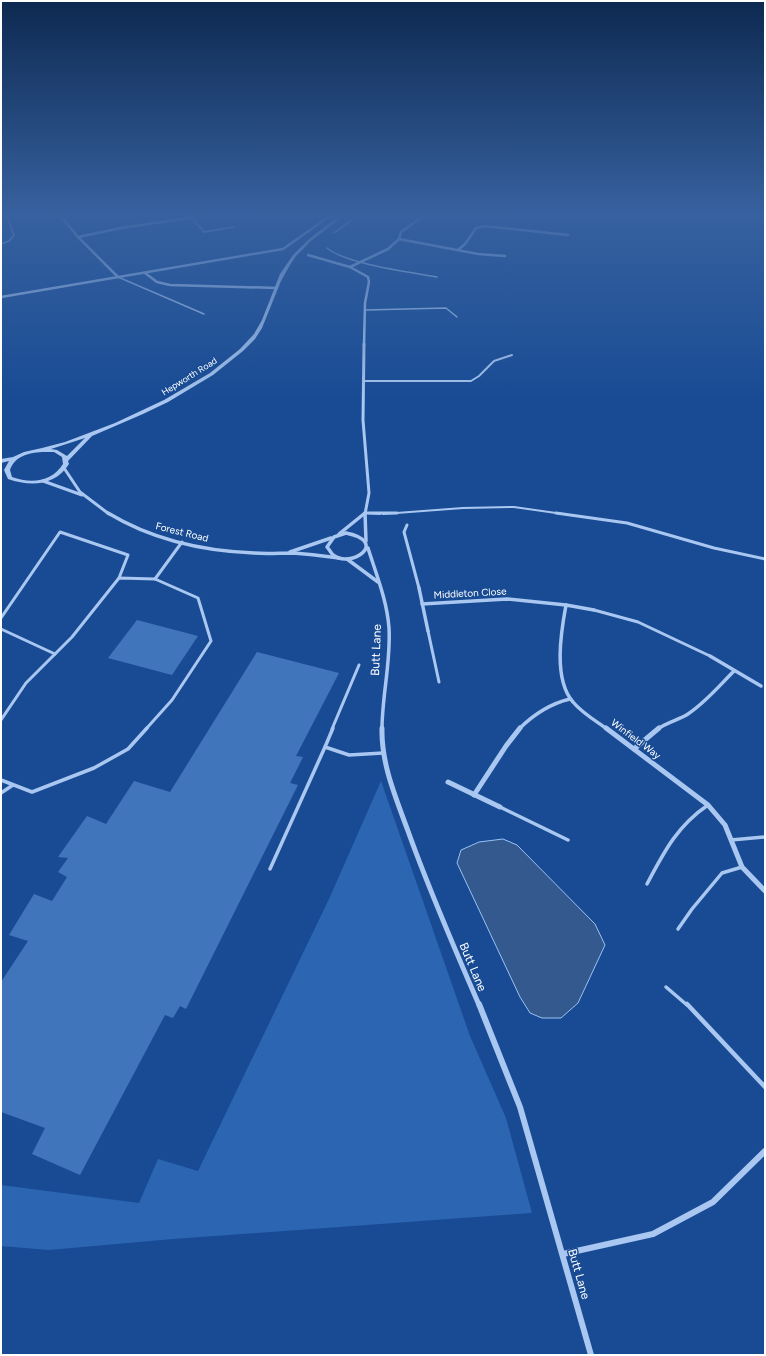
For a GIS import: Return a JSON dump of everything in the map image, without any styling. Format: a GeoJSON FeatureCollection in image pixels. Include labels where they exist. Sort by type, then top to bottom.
{"type":"FeatureCollection","features":[{"type":"Feature","properties":{"kind":"street"},"geometry":{"type":"LineString","coordinates":[[1,297],[123,276]]}},
{"type":"Feature","properties":{"kind":"street"},"geometry":{"type":"LineString","coordinates":[[149,276],[157,282],[170,285],[277,288]]}},
{"type":"Feature","properties":{"kind":"street","name":"Hepworth Road"},"geometry":{"type":"LineString","coordinates":[[13,459],[26,453],[42,450],[92,435],[165,401],[202,380],[225,364],[255,336],[264,320],[281,276]]}},
{"type":"Feature","properties":{"kind":"street"},"geometry":{"type":"LineString","coordinates":[[365,513],[328,542],[327,547],[333,555],[339,558],[347,559],[360,556],[368,548],[366,541],[365,513],[369,493],[363,420],[363,381],[365,310],[369,282],[368,276]]}},
{"type":"Feature","properties":{"kind":"street","name":"Hepworth Road"},"geometry":{"type":"LineString","coordinates":[[66,460],[92,435]]}},
{"type":"Feature","properties":{"kind":"street"},"geometry":{"type":"LineString","coordinates":[[13,459],[4,473],[10,478],[24,482],[42,481],[56,475],[64,468],[66,460],[60,453],[42,450]]}},
{"type":"Feature","properties":{"kind":"street"},"geometry":{"type":"LineString","coordinates":[[1,461],[13,459]]}},
{"type":"Feature","properties":{"kind":"street","name":"Forest Road"},"geometry":{"type":"LineString","coordinates":[[64,468],[73,483],[83,495],[98,506],[141,530],[182,542],[229,551],[270,554],[288,553],[339,558]]}},
{"type":"Feature","properties":{"kind":"street","name":"Forest Road"},"geometry":{"type":"LineString","coordinates":[[42,481],[83,495]]}},
{"type":"Feature","properties":{"kind":"street"},"geometry":{"type":"LineString","coordinates":[[338,535],[354,534],[366,541]]}},
{"type":"Feature","properties":{"kind":"street","name":"Forest Road"},"geometry":{"type":"LineString","coordinates":[[288,553],[332,538]]}},
{"type":"Feature","properties":{"kind":"street","name":"Butt Lane"},"geometry":{"type":"LineString","coordinates":[[368,548],[385,600],[389,630],[388,661],[380,730],[387,772],[429,887],[513,1087],[563,1254],[591,1355]]}},
{"type":"Feature","properties":{"kind":"street"},"geometry":{"type":"LineString","coordinates":[[347,559],[378,582]]}},
{"type":"Feature","properties":{"kind":"street","name":"Middleton Close"},"geometry":{"type":"LineString","coordinates":[[418,588],[428,631]]}},
{"type":"Feature","properties":{"kind":"street","name":"Middleton Close"},"geometry":{"type":"LineString","coordinates":[[422,604],[507,599],[566,605]]}},
{"type":"Feature","properties":{"kind":"street"},"geometry":{"type":"LineString","coordinates":[[566,605],[594,610]]}},
{"type":"Feature","properties":{"kind":"street","name":"Winfield Way"},"geometry":{"type":"LineString","coordinates":[[566,605],[560,634],[564,683],[570,699],[588,715],[708,805],[725,825],[742,867],[765,891]]}},
{"type":"Feature","properties":{"kind":"street"},"geometry":{"type":"LineString","coordinates":[[710,656],[763,687]]}},
{"type":"Feature","properties":{"kind":"street"},"geometry":{"type":"LineString","coordinates":[[634,749],[663,725],[686,715],[702,704],[734,671]]}},
{"type":"Feature","properties":{"kind":"street"},"geometry":{"type":"LineString","coordinates":[[474,795],[503,750],[522,725],[545,707],[570,699]]}},
{"type":"Feature","properties":{"kind":"street"},"geometry":{"type":"LineString","coordinates":[[448,782],[500,808]]}},
{"type":"Feature","properties":{"kind":"street"},"geometry":{"type":"LineString","coordinates":[[563,1254],[653,1234],[713,1202],[765,1151]]}},
{"type":"Feature","properties":{"kind":"lane"},"geometry":{"type":"LineString","coordinates":[[118,277],[204,314]]}},
{"type":"Feature","properties":{"kind":"lane"},"geometry":{"type":"LineString","coordinates":[[365,310],[446,308],[456,316]]}},
{"type":"Feature","properties":{"kind":"lane"},"geometry":{"type":"LineString","coordinates":[[363,381],[472,381],[479,376],[494,360],[512,355]]}},
{"type":"Feature","properties":{"kind":"lane"},"geometry":{"type":"LineString","coordinates":[[365,513],[382,514],[463,508],[514,507],[627,523],[714,548],[765,559]]}},
{"type":"Feature","properties":{"kind":"lane"},"geometry":{"type":"LineString","coordinates":[[407,525],[404,532],[418,588]]}},
{"type":"Feature","properties":{"kind":"lane"},"geometry":{"type":"LineString","coordinates":[[1,618],[60,532],[128,555],[118,578],[72,637],[26,683],[1,720]]}},
{"type":"Feature","properties":{"kind":"lane"},"geometry":{"type":"LineString","coordinates":[[155,579],[182,542]]}},
{"type":"Feature","properties":{"kind":"lane"},"geometry":{"type":"LineString","coordinates":[[1,780],[32,792],[94,768],[128,749],[172,700],[211,641],[198,598],[155,579],[118,578]]}},
{"type":"Feature","properties":{"kind":"lane"},"geometry":{"type":"LineString","coordinates":[[594,610],[638,622],[710,656]]}},
{"type":"Feature","properties":{"kind":"lane"},"geometry":{"type":"LineString","coordinates":[[1,629],[55,654]]}},
{"type":"Feature","properties":{"kind":"lane"},"geometry":{"type":"LineString","coordinates":[[428,631],[439,682]]}},
{"type":"Feature","properties":{"kind":"lane"},"geometry":{"type":"LineString","coordinates":[[270,869],[325,747],[359,666]]}},
{"type":"Feature","properties":{"kind":"lane"},"geometry":{"type":"LineString","coordinates":[[325,747],[349,755],[383,753]]}},
{"type":"Feature","properties":{"kind":"lane"},"geometry":{"type":"LineString","coordinates":[[1,793],[12,785]]}},
{"type":"Feature","properties":{"kind":"lane"},"geometry":{"type":"LineString","coordinates":[[647,884],[671,839],[689,819],[708,805]]}},
{"type":"Feature","properties":{"kind":"lane"},"geometry":{"type":"LineString","coordinates":[[500,808],[568,840]]}},
{"type":"Feature","properties":{"kind":"lane"},"geometry":{"type":"LineString","coordinates":[[731,840],[765,837]]}},
{"type":"Feature","properties":{"kind":"lane"},"geometry":{"type":"LineString","coordinates":[[678,929],[692,909],[722,873],[742,867]]}},
{"type":"Feature","properties":{"kind":"lane"},"geometry":{"type":"LineString","coordinates":[[666,987],[685,1002],[765,1087]]}},
{"type":"Feature","properties":{"kind":"shaded area"},"geometry":{"type":"Polygon","coordinates":[[[381,781],[470,1036],[506,1118],[532,1213],[173,1239],[49,1250],[1,1246],[1,1185],[139,1203],[158,1159],[198,1171],[329,899],[381,781]]]}},
{"type":"Feature","properties":{"kind":"shaded area"},"geometry":{"type":"Polygon","coordinates":[[[503,839],[517,845],[595,924],[605,945],[578,1003],[561,1018],[542,1018],[530,1013],[520,997],[457,863],[461,850],[479,842],[503,839]]]}},
{"type":"Feature","properties":{"kind":"building"},"geometry":{"type":"Polygon","coordinates":[[[137,620],[198,636],[172,675],[108,658],[137,620]]]}},
{"type":"Feature","properties":{"kind":"building"},"geometry":{"type":"Polygon","coordinates":[[[257,652],[339,673],[296,756],[303,757],[290,783],[298,785],[186,1009],[180,1006],[173,1018],[165,1015],[80,1175],[32,1154],[45,1128],[1,1112],[1,982],[28,941],[9,935],[34,894],[52,901],[67,877],[58,872],[68,858],[58,857],[87,816],[106,824],[134,781],[170,792],[257,652]]]}}]}
